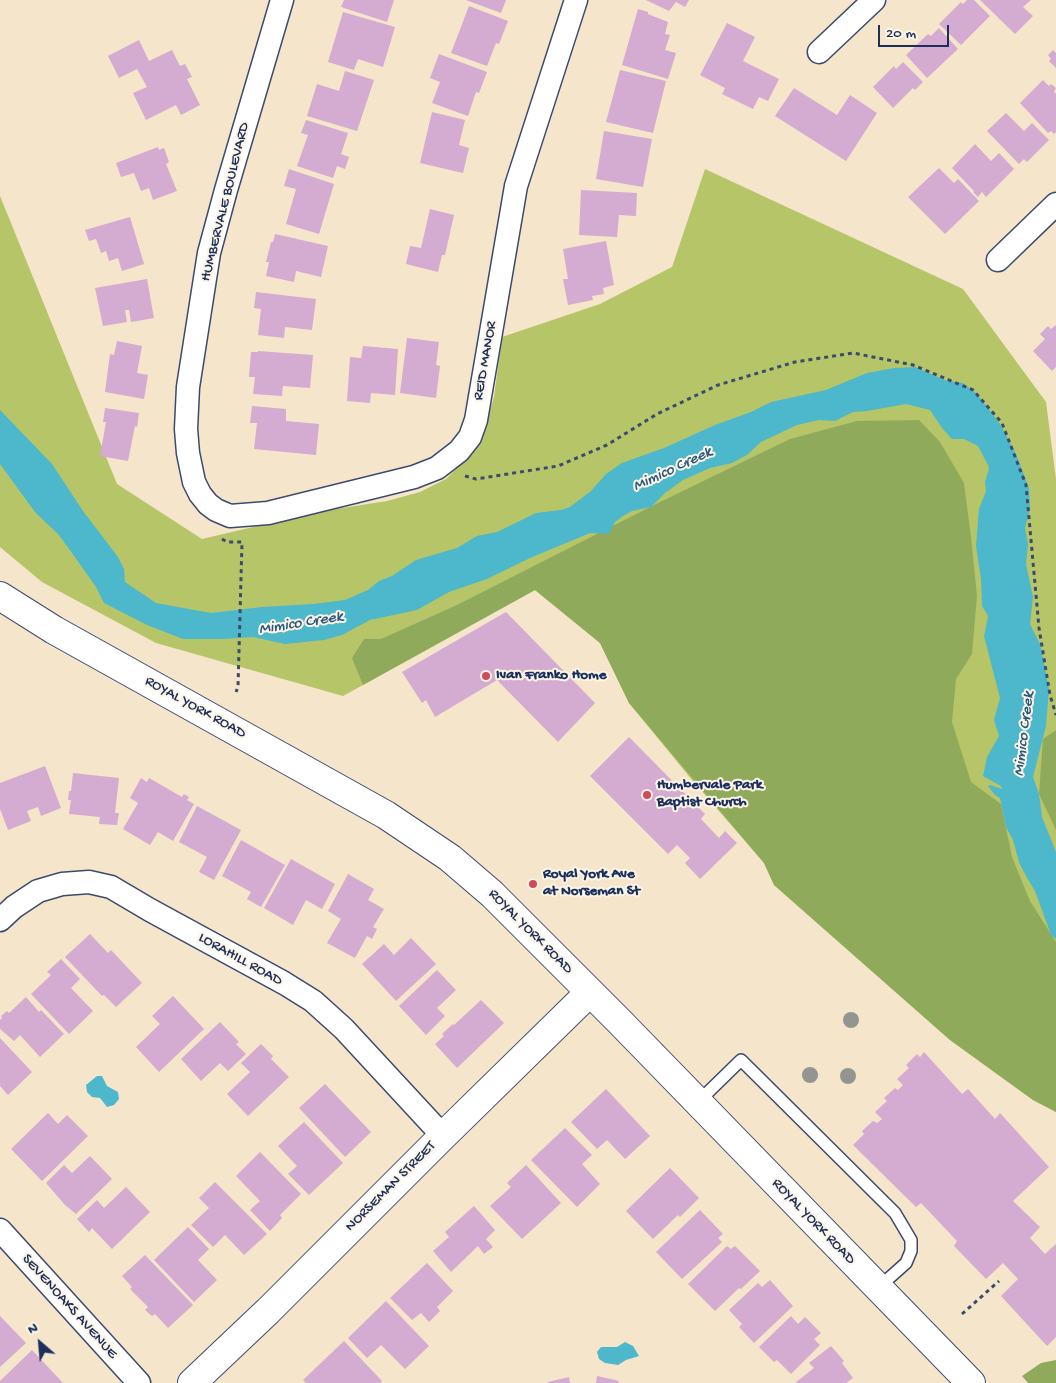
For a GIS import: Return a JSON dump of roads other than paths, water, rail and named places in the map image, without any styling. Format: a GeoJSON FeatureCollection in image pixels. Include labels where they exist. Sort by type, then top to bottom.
{"type":"FeatureCollection","features":[{"type":"Feature","properties":{"kind":"main road","name":"ROYAL YORK ROAD"},"geometry":{"type":"LineString","coordinates":[[0,596],[54,630],[386,815],[450,858],[498,899],[971,1383]]}},
{"type":"Feature","properties":{"kind":"main road","name":"NORSEMAN STREET"},"geometry":{"type":"LineString","coordinates":[[192,1383],[268,1311],[590,992]]}},
{"type":"Feature","properties":{"kind":"street","name":"HUMBERVALE BOULEVARD"},"geometry":{"type":"LineString","coordinates":[[200,494],[194,482],[188,453],[187,413],[188,388],[209,253],[282,0]]}},
{"type":"Feature","properties":{"kind":"street","name":"REID MANOR"},"geometry":{"type":"LineString","coordinates":[[200,494],[216,510],[230,516],[246,516],[268,512],[414,477],[437,468],[459,451],[470,437],[476,420],[516,186],[576,0]]}},
{"type":"Feature","properties":{"kind":"street"},"geometry":{"type":"LineString","coordinates":[[819,52],[874,0]]}},
{"type":"Feature","properties":{"kind":"street"},"geometry":{"type":"LineString","coordinates":[[998,260],[1056,204]]}},
{"type":"Feature","properties":{"kind":"street","name":"LORAHILL ROAD"},"geometry":{"type":"LineString","coordinates":[[0,920],[14,907],[38,891],[62,884],[88,882],[111,887],[313,1001],[344,1029],[443,1136]]}},
{"type":"Feature","properties":{"kind":"street","name":"SEVENOAKS AVENUE"},"geometry":{"type":"LineString","coordinates":[[0,1230],[139,1383]]}},
{"type":"Feature","properties":{"kind":"lane"},"geometry":{"type":"LineString","coordinates":[[698,1102],[741,1060],[895,1212],[911,1240],[911,1251],[906,1263],[878,1288]]}},
{"type":"Feature","properties":{"kind":"water","name":"Mimico Creek"},"geometry":{"type":"Polygon","coordinates":[[[915,367],[947,381],[963,383],[977,394],[1000,424],[1016,454],[1029,488],[1030,508],[1025,528],[1028,544],[1026,564],[1033,597],[1030,624],[1040,644],[1049,689],[1046,726],[1033,777],[1039,794],[1042,817],[1056,852],[1056,939],[1051,935],[1035,891],[1019,862],[1013,840],[1006,827],[1000,798],[988,786],[1002,789],[1001,786],[983,776],[987,757],[999,736],[994,720],[1000,698],[984,636],[988,616],[982,606],[981,579],[976,546],[979,509],[986,491],[985,482],[989,469],[978,446],[964,439],[952,439],[930,410],[906,404],[853,412],[835,421],[819,420],[797,425],[761,442],[747,455],[732,463],[710,468],[683,480],[665,493],[651,507],[632,511],[623,516],[615,522],[610,532],[606,534],[590,533],[530,558],[487,579],[449,592],[417,610],[370,620],[342,635],[324,640],[285,644],[253,637],[183,639],[147,625],[104,603],[96,587],[67,546],[58,534],[35,512],[0,464],[0,410],[52,464],[83,511],[118,557],[124,569],[125,582],[156,603],[211,613],[313,604],[345,600],[368,590],[379,581],[392,576],[416,560],[457,548],[477,536],[497,532],[536,513],[570,507],[591,491],[606,474],[622,463],[664,448],[771,402],[826,390],[867,373],[894,368],[915,367]]]}},
{"type":"Feature","properties":{"kind":"water"},"geometry":{"type":"Polygon","coordinates":[[[97,1076],[102,1076],[107,1086],[118,1092],[119,1099],[114,1105],[107,1107],[100,1098],[92,1097],[87,1092],[86,1085],[97,1076]]]}},
{"type":"Feature","properties":{"kind":"water"},"geometry":{"type":"Polygon","coordinates":[[[625,1342],[633,1346],[639,1356],[618,1365],[605,1363],[599,1359],[597,1352],[601,1347],[617,1347],[625,1342]]]}},
{"type":"Feature","properties":{"kind":"place","name":"Ivan Franko Home"},"geometry":{"type":"Point","coordinates":[486,676]}},
{"type":"Feature","properties":{"kind":"place","name":"Humbervale Park Baptist Church"},"geometry":{"type":"Point","coordinates":[647,795]}},
{"type":"Feature","properties":{"kind":"place","name":"Royal York Ave at Norseman St"},"geometry":{"type":"Point","coordinates":[533,884]}}]}
